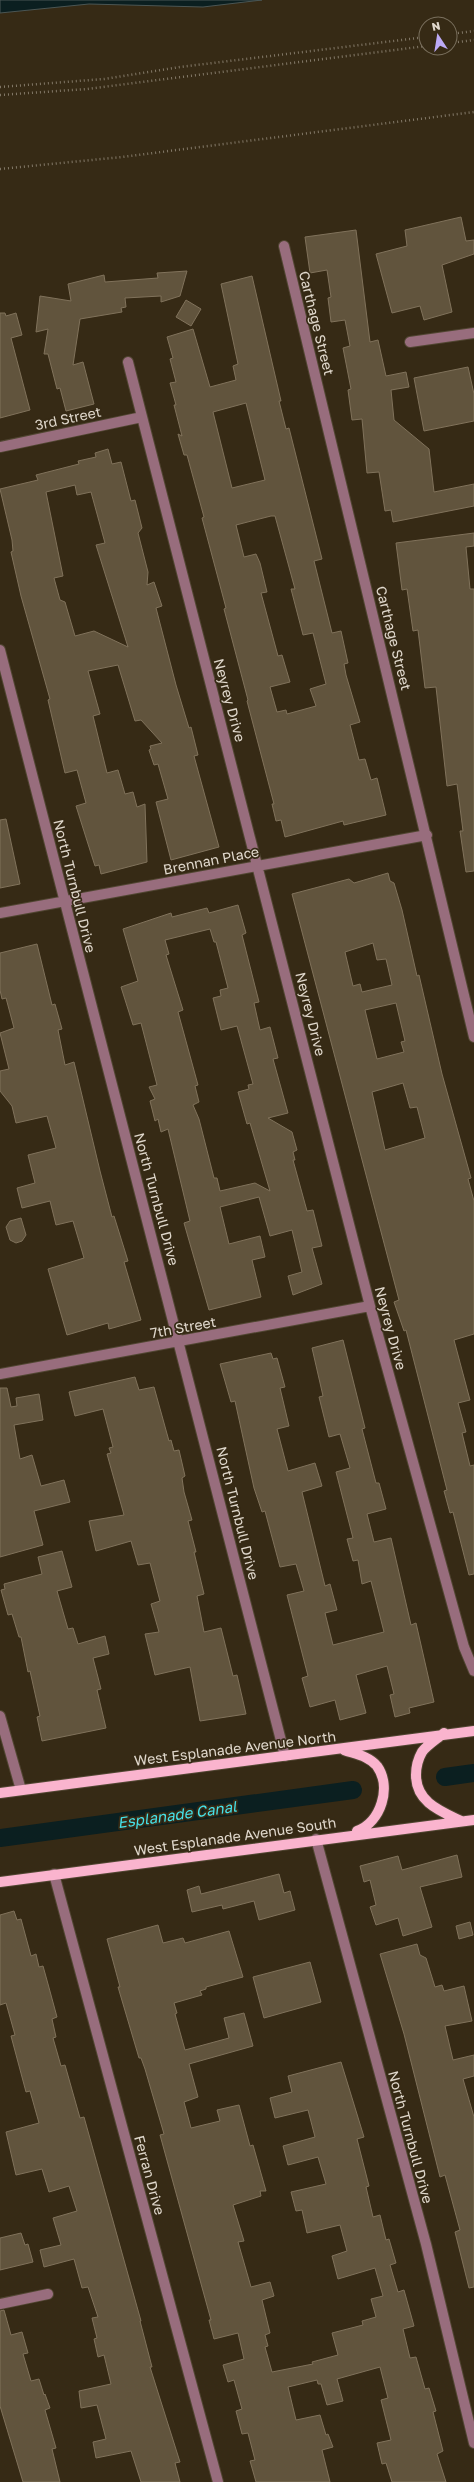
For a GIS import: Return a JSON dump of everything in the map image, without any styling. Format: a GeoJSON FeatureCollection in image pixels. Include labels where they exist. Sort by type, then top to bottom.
{"type":"FeatureCollection","features":[{"type":"Feature","properties":{"kind":"main road","name":"West Esplanade Avenue North"},"geometry":{"type":"LineString","coordinates":[[0,1793],[340,1749],[444,1733],[474,1731]]}},
{"type":"Feature","properties":{"kind":"main road"},"geometry":{"type":"LineString","coordinates":[[444,1733],[423,1751],[416,1765],[416,1780],[421,1796],[434,1808],[462,1821]]}},
{"type":"Feature","properties":{"kind":"main road"},"geometry":{"type":"LineString","coordinates":[[340,1749],[367,1757],[376,1765],[384,1780],[384,1800],[376,1814],[366,1828],[348,1835]]}},
{"type":"Feature","properties":{"kind":"main road","name":"West Esplanade Avenue South"},"geometry":{"type":"LineString","coordinates":[[0,1882],[316,1839],[474,1820]]}},
{"type":"Feature","properties":{"kind":"street","name":"Carthage Street"},"geometry":{"type":"LineString","coordinates":[[284,246],[427,834],[474,1038]]}},
{"type":"Feature","properties":{"kind":"street"},"geometry":{"type":"LineString","coordinates":[[410,342],[474,333]]}},
{"type":"Feature","properties":{"kind":"street","name":"Neyrey Drive"},"geometry":{"type":"LineString","coordinates":[[128,362],[259,866],[370,1306],[464,1647],[474,1671]]}},
{"type":"Feature","properties":{"kind":"street","name":"3rd Street"},"geometry":{"type":"LineString","coordinates":[[0,447],[142,417]]}},
{"type":"Feature","properties":{"kind":"street","name":"North Turnbull Drive"},"geometry":{"type":"LineString","coordinates":[[0,650],[180,1342],[285,1756]]}},
{"type":"Feature","properties":{"kind":"street","name":"Brennan Place"},"geometry":{"type":"LineString","coordinates":[[0,913],[427,834]]}},
{"type":"Feature","properties":{"kind":"street","name":"7th Street"},"geometry":{"type":"LineString","coordinates":[[0,1374],[370,1306]]}},
{"type":"Feature","properties":{"kind":"street"},"geometry":{"type":"LineString","coordinates":[[0,1716],[21,1790]]}},
{"type":"Feature","properties":{"kind":"street","name":"North Turnbull Drive"},"geometry":{"type":"LineString","coordinates":[[316,1839],[426,2244],[474,2444]]}},
{"type":"Feature","properties":{"kind":"street","name":"Ferran Drive"},"geometry":{"type":"LineString","coordinates":[[54,1874],[218,2482]]}},
{"type":"Feature","properties":{"kind":"street"},"geometry":{"type":"LineString","coordinates":[[0,2304],[48,2294]]}},
{"type":"Feature","properties":{"kind":"path"},"geometry":{"type":"LineString","coordinates":[[458,33],[474,31]]}},
{"type":"Feature","properties":{"kind":"path"},"geometry":{"type":"LineString","coordinates":[[0,87],[104,79],[188,66],[418,38]]}},
{"type":"Feature","properties":{"kind":"path"},"geometry":{"type":"LineString","coordinates":[[458,42],[474,40]]}},
{"type":"Feature","properties":{"kind":"path"},"geometry":{"type":"LineString","coordinates":[[0,95],[87,89],[418,47]]}},
{"type":"Feature","properties":{"kind":"path"},"geometry":{"type":"LineString","coordinates":[[0,169],[122,157],[474,112]]}},
{"type":"Feature","properties":{"kind":"water"},"geometry":{"type":"Polygon","coordinates":[[[0,0],[262,0],[203,7],[89,4],[0,13],[0,0]]]}},
{"type":"Feature","properties":{"kind":"building"},"geometry":{"type":"Polygon","coordinates":[[[461,217],[466,241],[474,240],[474,254],[442,265],[452,312],[424,320],[420,306],[392,313],[376,254],[407,246],[405,230],[461,217]]]}},
{"type":"Feature","properties":{"kind":"building"},"geometry":{"type":"Polygon","coordinates":[[[356,230],[370,342],[378,340],[386,376],[406,372],[409,387],[391,390],[394,420],[429,449],[434,492],[474,484],[474,506],[393,522],[391,510],[385,511],[379,472],[367,473],[362,419],[352,420],[348,390],[351,389],[343,348],[350,346],[345,320],[331,322],[328,298],[331,297],[327,270],[310,273],[305,237],[356,230]]]}},
{"type":"Feature","properties":{"kind":"building"},"geometry":{"type":"Polygon","coordinates":[[[187,271],[180,296],[161,302],[161,296],[125,298],[126,307],[121,308],[122,312],[80,319],[73,365],[83,362],[94,404],[66,411],[60,388],[57,389],[48,354],[44,354],[48,329],[36,332],[40,296],[71,301],[68,284],[104,275],[105,282],[158,278],[157,273],[187,271]]]}},
{"type":"Feature","properties":{"kind":"building"},"geometry":{"type":"Polygon","coordinates":[[[252,276],[281,401],[279,401],[286,429],[289,428],[322,559],[314,561],[332,633],[341,631],[348,663],[344,664],[346,675],[360,722],[350,725],[359,760],[365,759],[371,780],[377,778],[386,815],[344,825],[343,821],[285,837],[281,820],[276,821],[272,804],[274,804],[224,609],[226,608],[202,518],[204,517],[187,455],[184,455],[178,434],[182,436],[170,383],[176,382],[170,359],[173,358],[167,337],[193,329],[210,387],[236,380],[233,366],[238,364],[221,284],[252,276]],[[246,403],[213,412],[232,488],[265,480],[246,403]],[[275,516],[236,525],[244,557],[256,554],[260,563],[267,592],[261,593],[278,656],[282,655],[290,682],[270,687],[277,712],[286,710],[287,714],[316,706],[310,689],[326,684],[313,633],[303,635],[291,589],[295,589],[275,516]]]}},
{"type":"Feature","properties":{"kind":"building"},"geometry":{"type":"Polygon","coordinates":[[[186,300],[201,309],[191,326],[176,317],[186,300]]]}},
{"type":"Feature","properties":{"kind":"building"},"geometry":{"type":"Polygon","coordinates":[[[0,313],[5,313],[6,316],[16,313],[22,335],[11,338],[30,410],[0,418],[0,313]]]}},
{"type":"Feature","properties":{"kind":"building"},"geometry":{"type":"Polygon","coordinates":[[[468,367],[474,394],[474,421],[424,431],[414,378],[468,367]]]}},
{"type":"Feature","properties":{"kind":"building"},"geometry":{"type":"Polygon","coordinates":[[[108,449],[112,464],[121,462],[131,501],[135,500],[142,528],[138,533],[148,572],[147,585],[154,582],[162,606],[156,608],[176,685],[189,728],[191,727],[198,755],[194,756],[219,847],[171,860],[156,802],[168,799],[158,764],[154,765],[149,750],[151,749],[150,746],[162,743],[141,720],[135,721],[118,665],[88,671],[100,714],[93,716],[107,773],[118,770],[125,794],[133,792],[137,807],[145,804],[147,862],[101,874],[99,865],[95,866],[76,806],[86,803],[77,770],[65,773],[48,700],[50,699],[21,596],[11,552],[13,551],[12,540],[0,489],[38,480],[36,475],[79,464],[78,461],[96,457],[95,453],[108,449]],[[75,485],[46,492],[63,576],[54,578],[60,600],[65,602],[75,636],[94,631],[128,647],[96,545],[105,543],[91,492],[77,495],[75,485]]]}},
{"type":"Feature","properties":{"kind":"building"},"geometry":{"type":"Polygon","coordinates":[[[474,533],[474,546],[466,547],[470,589],[474,589],[474,871],[466,872],[460,831],[463,831],[457,784],[447,786],[436,687],[425,688],[418,630],[413,631],[407,589],[402,590],[396,543],[474,533]]]}},
{"type":"Feature","properties":{"kind":"building"},"geometry":{"type":"Polygon","coordinates":[[[6,819],[20,884],[0,888],[0,820],[6,819]]]}},
{"type":"Feature","properties":{"kind":"building"},"geometry":{"type":"Polygon","coordinates":[[[388,873],[390,881],[394,883],[402,910],[417,976],[419,975],[442,1074],[471,1178],[468,1179],[474,1201],[474,1334],[454,1340],[470,1400],[458,1403],[466,1432],[462,1433],[470,1466],[474,1465],[474,1574],[469,1575],[453,1512],[450,1513],[444,1491],[447,1490],[406,1330],[404,1331],[394,1302],[399,1300],[292,894],[349,879],[354,883],[388,873]],[[373,943],[345,952],[353,986],[360,984],[362,992],[392,985],[386,959],[377,960],[373,943]],[[396,1003],[365,1010],[377,1059],[404,1052],[401,1042],[405,1041],[396,1003]],[[403,1083],[372,1092],[385,1150],[425,1138],[417,1107],[410,1108],[403,1083]]]}},
{"type":"Feature","properties":{"kind":"building"},"geometry":{"type":"Polygon","coordinates":[[[238,905],[246,933],[242,935],[259,1002],[254,1003],[260,1030],[270,1027],[278,1058],[273,1059],[288,1113],[268,1118],[292,1132],[297,1150],[293,1152],[295,1160],[293,1160],[307,1211],[313,1210],[322,1246],[312,1248],[322,1284],[293,1295],[288,1276],[302,1272],[292,1230],[270,1236],[259,1197],[220,1207],[229,1244],[260,1236],[265,1257],[252,1260],[261,1297],[209,1310],[184,1223],[190,1221],[168,1129],[161,1132],[158,1119],[155,1121],[150,1101],[155,1099],[149,1087],[157,1085],[141,1023],[133,1025],[121,987],[138,981],[123,929],[171,913],[172,917],[207,908],[209,913],[238,905]],[[210,929],[165,940],[169,954],[166,955],[183,1010],[178,1012],[198,1085],[195,1086],[199,1102],[193,1105],[199,1119],[214,1178],[217,1178],[220,1191],[255,1183],[270,1191],[250,1123],[247,1124],[238,1092],[249,1089],[248,1085],[253,1084],[237,1026],[221,1030],[213,998],[221,996],[220,990],[228,988],[216,942],[214,942],[210,929]]]}},
{"type":"Feature","properties":{"kind":"building"},"geometry":{"type":"Polygon","coordinates":[[[37,944],[52,1005],[55,1004],[62,1029],[58,1030],[65,1065],[74,1062],[112,1217],[114,1216],[128,1261],[124,1262],[141,1320],[109,1329],[108,1323],[67,1335],[48,1269],[84,1258],[73,1221],[56,1225],[50,1201],[22,1208],[17,1188],[35,1183],[28,1155],[56,1148],[47,1116],[16,1123],[12,1106],[0,1091],[0,1071],[9,1069],[0,1033],[14,1028],[6,998],[2,999],[0,990],[0,953],[37,944]]]}},
{"type":"Feature","properties":{"kind":"building"},"geometry":{"type":"Polygon","coordinates":[[[21,1218],[26,1235],[22,1241],[16,1243],[10,1240],[6,1227],[10,1221],[21,1218]]]}},
{"type":"Feature","properties":{"kind":"building"},"geometry":{"type":"Polygon","coordinates":[[[343,1340],[365,1428],[362,1429],[376,1483],[379,1483],[386,1509],[367,1514],[374,1542],[391,1538],[411,1625],[416,1623],[434,1702],[409,1708],[410,1713],[395,1717],[390,1695],[394,1694],[387,1666],[356,1675],[366,1713],[340,1720],[335,1700],[310,1707],[302,1678],[308,1676],[287,1595],[304,1591],[296,1564],[280,1567],[265,1511],[262,1512],[254,1488],[235,1401],[231,1402],[220,1364],[271,1353],[273,1359],[277,1358],[285,1387],[280,1388],[289,1426],[277,1429],[288,1471],[315,1463],[322,1486],[302,1492],[325,1586],[330,1584],[337,1610],[325,1613],[333,1645],[384,1632],[371,1581],[362,1584],[358,1560],[353,1561],[347,1539],[353,1538],[336,1472],[350,1468],[340,1434],[329,1437],[319,1397],[323,1396],[312,1348],[343,1340]]]}},
{"type":"Feature","properties":{"kind":"building"},"geometry":{"type":"Polygon","coordinates":[[[135,1377],[139,1390],[154,1387],[169,1441],[171,1440],[174,1451],[179,1450],[185,1476],[182,1478],[184,1492],[192,1520],[188,1521],[204,1594],[197,1596],[204,1632],[221,1628],[233,1676],[237,1675],[246,1714],[200,1721],[190,1667],[155,1675],[145,1634],[159,1632],[151,1604],[160,1601],[150,1563],[138,1565],[131,1541],[96,1551],[89,1521],[124,1515],[107,1454],[111,1453],[109,1448],[113,1447],[103,1409],[75,1416],[69,1392],[135,1377]]]}},
{"type":"Feature","properties":{"kind":"building"},"geometry":{"type":"Polygon","coordinates":[[[0,1388],[7,1388],[11,1407],[17,1406],[16,1398],[39,1394],[43,1420],[14,1425],[20,1459],[32,1455],[41,1486],[64,1480],[70,1502],[34,1511],[43,1545],[0,1557],[0,1388]]]}},
{"type":"Feature","properties":{"kind":"building"},"geometry":{"type":"Polygon","coordinates":[[[62,1551],[72,1587],[57,1591],[68,1629],[73,1628],[78,1644],[105,1636],[109,1654],[93,1658],[101,1689],[97,1690],[106,1728],[42,1741],[37,1717],[40,1716],[30,1671],[28,1672],[21,1637],[19,1637],[12,1614],[8,1615],[1,1590],[5,1589],[4,1584],[42,1574],[38,1557],[62,1551]]]}},
{"type":"Feature","properties":{"kind":"building"},"geometry":{"type":"Polygon","coordinates":[[[457,1855],[462,1877],[420,1887],[432,1927],[403,1936],[398,1918],[376,1925],[370,1907],[376,1905],[370,1880],[364,1882],[360,1866],[398,1856],[402,1870],[457,1855]]]}},
{"type":"Feature","properties":{"kind":"building"},"geometry":{"type":"Polygon","coordinates":[[[279,1874],[284,1893],[290,1891],[295,1910],[259,1920],[254,1901],[223,1909],[222,1905],[192,1912],[187,1890],[199,1886],[201,1894],[279,1874]]]}},
{"type":"Feature","properties":{"kind":"building"},"geometry":{"type":"Polygon","coordinates":[[[14,1911],[17,1920],[21,1919],[31,1956],[36,1954],[39,1967],[43,1966],[57,2017],[52,2019],[56,2037],[53,2038],[61,2066],[65,2065],[80,2118],[84,2117],[141,2321],[152,2367],[150,2367],[180,2462],[175,2463],[180,2482],[141,2482],[131,2451],[96,2458],[93,2442],[106,2439],[97,2405],[81,2408],[79,2391],[111,2384],[104,2355],[98,2357],[94,2339],[97,2338],[92,2318],[98,2317],[88,2287],[82,2288],[74,2259],[44,2267],[40,2250],[61,2245],[53,2218],[77,2211],[69,2186],[49,2192],[42,2169],[16,2175],[6,2132],[39,2123],[30,2091],[26,2092],[11,2036],[15,2035],[6,2003],[0,2005],[0,1915],[14,1911]]]}},
{"type":"Feature","properties":{"kind":"building"},"geometry":{"type":"Polygon","coordinates":[[[470,1922],[473,1935],[459,1939],[456,1926],[470,1922]]]}},
{"type":"Feature","properties":{"kind":"building"},"geometry":{"type":"Polygon","coordinates":[[[158,1925],[163,1943],[183,1938],[185,1943],[229,1931],[243,1977],[206,1987],[206,1989],[200,1991],[202,1995],[174,2003],[177,2013],[175,2014],[185,2050],[229,2038],[224,2018],[244,2013],[253,2046],[189,2064],[198,2097],[184,2102],[191,2128],[220,2121],[217,2110],[239,2105],[250,2146],[253,2145],[266,2191],[260,2191],[261,2196],[233,2205],[244,2241],[238,2242],[251,2287],[270,2282],[274,2296],[262,2300],[270,2333],[265,2335],[268,2346],[265,2347],[272,2372],[313,2364],[312,2362],[338,2355],[332,2333],[363,2325],[362,2321],[376,2317],[371,2299],[383,2296],[375,2268],[338,2279],[332,2256],[347,2251],[340,2225],[307,2233],[302,2210],[296,2211],[291,2192],[326,2184],[318,2157],[288,2165],[283,2146],[315,2137],[308,2110],[275,2118],[270,2098],[292,2092],[288,2076],[341,2062],[364,2137],[357,2139],[369,2186],[366,2187],[373,2217],[380,2215],[386,2240],[389,2239],[396,2263],[390,2265],[398,2292],[404,2290],[414,2326],[403,2329],[410,2358],[416,2357],[425,2389],[429,2388],[436,2411],[433,2412],[443,2451],[437,2454],[446,2482],[392,2482],[386,2463],[382,2464],[377,2443],[391,2440],[381,2400],[388,2398],[380,2367],[337,2379],[343,2401],[327,2405],[321,2384],[318,2384],[317,2380],[288,2387],[296,2420],[320,2415],[326,2435],[328,2434],[333,2447],[322,2450],[330,2482],[256,2482],[250,2461],[255,2460],[248,2433],[242,2434],[236,2411],[242,2409],[234,2380],[228,2382],[223,2365],[244,2359],[238,2333],[214,2339],[209,2320],[211,2320],[160,2135],[164,2134],[145,2069],[141,2058],[139,2058],[118,1987],[120,1987],[107,1939],[158,1925]]]}},
{"type":"Feature","properties":{"kind":"building"},"geometry":{"type":"Polygon","coordinates":[[[417,1944],[420,1955],[426,1958],[435,1987],[442,1985],[444,1991],[464,1986],[472,2021],[445,2026],[453,2060],[474,2055],[474,2076],[463,2079],[474,2117],[474,2287],[469,2288],[455,2232],[460,2230],[445,2175],[440,2177],[404,2034],[380,1954],[417,1944]]]}},
{"type":"Feature","properties":{"kind":"building"},"geometry":{"type":"Polygon","coordinates":[[[310,1962],[321,2002],[264,2018],[253,1977],[310,1962]]]}},
{"type":"Feature","properties":{"kind":"building"},"geometry":{"type":"Polygon","coordinates":[[[21,2233],[25,2245],[28,2244],[33,2262],[0,2270],[0,2238],[21,2233]]]}},
{"type":"Feature","properties":{"kind":"building"},"geometry":{"type":"Polygon","coordinates":[[[4,2310],[11,2335],[22,2332],[28,2353],[23,2354],[31,2381],[39,2379],[50,2408],[45,2410],[56,2448],[52,2449],[60,2482],[23,2482],[0,2406],[0,2311],[4,2310]]]}},
{"type":"Feature","properties":{"kind":"waterway","name":"Esplanade Canal"},"geometry":{"type":"LineString","coordinates":[[445,1777],[474,1773]]}},
{"type":"Feature","properties":{"kind":"waterway","name":"Esplanade Canal"},"geometry":{"type":"LineString","coordinates":[[0,1838],[353,1790]]}}]}
